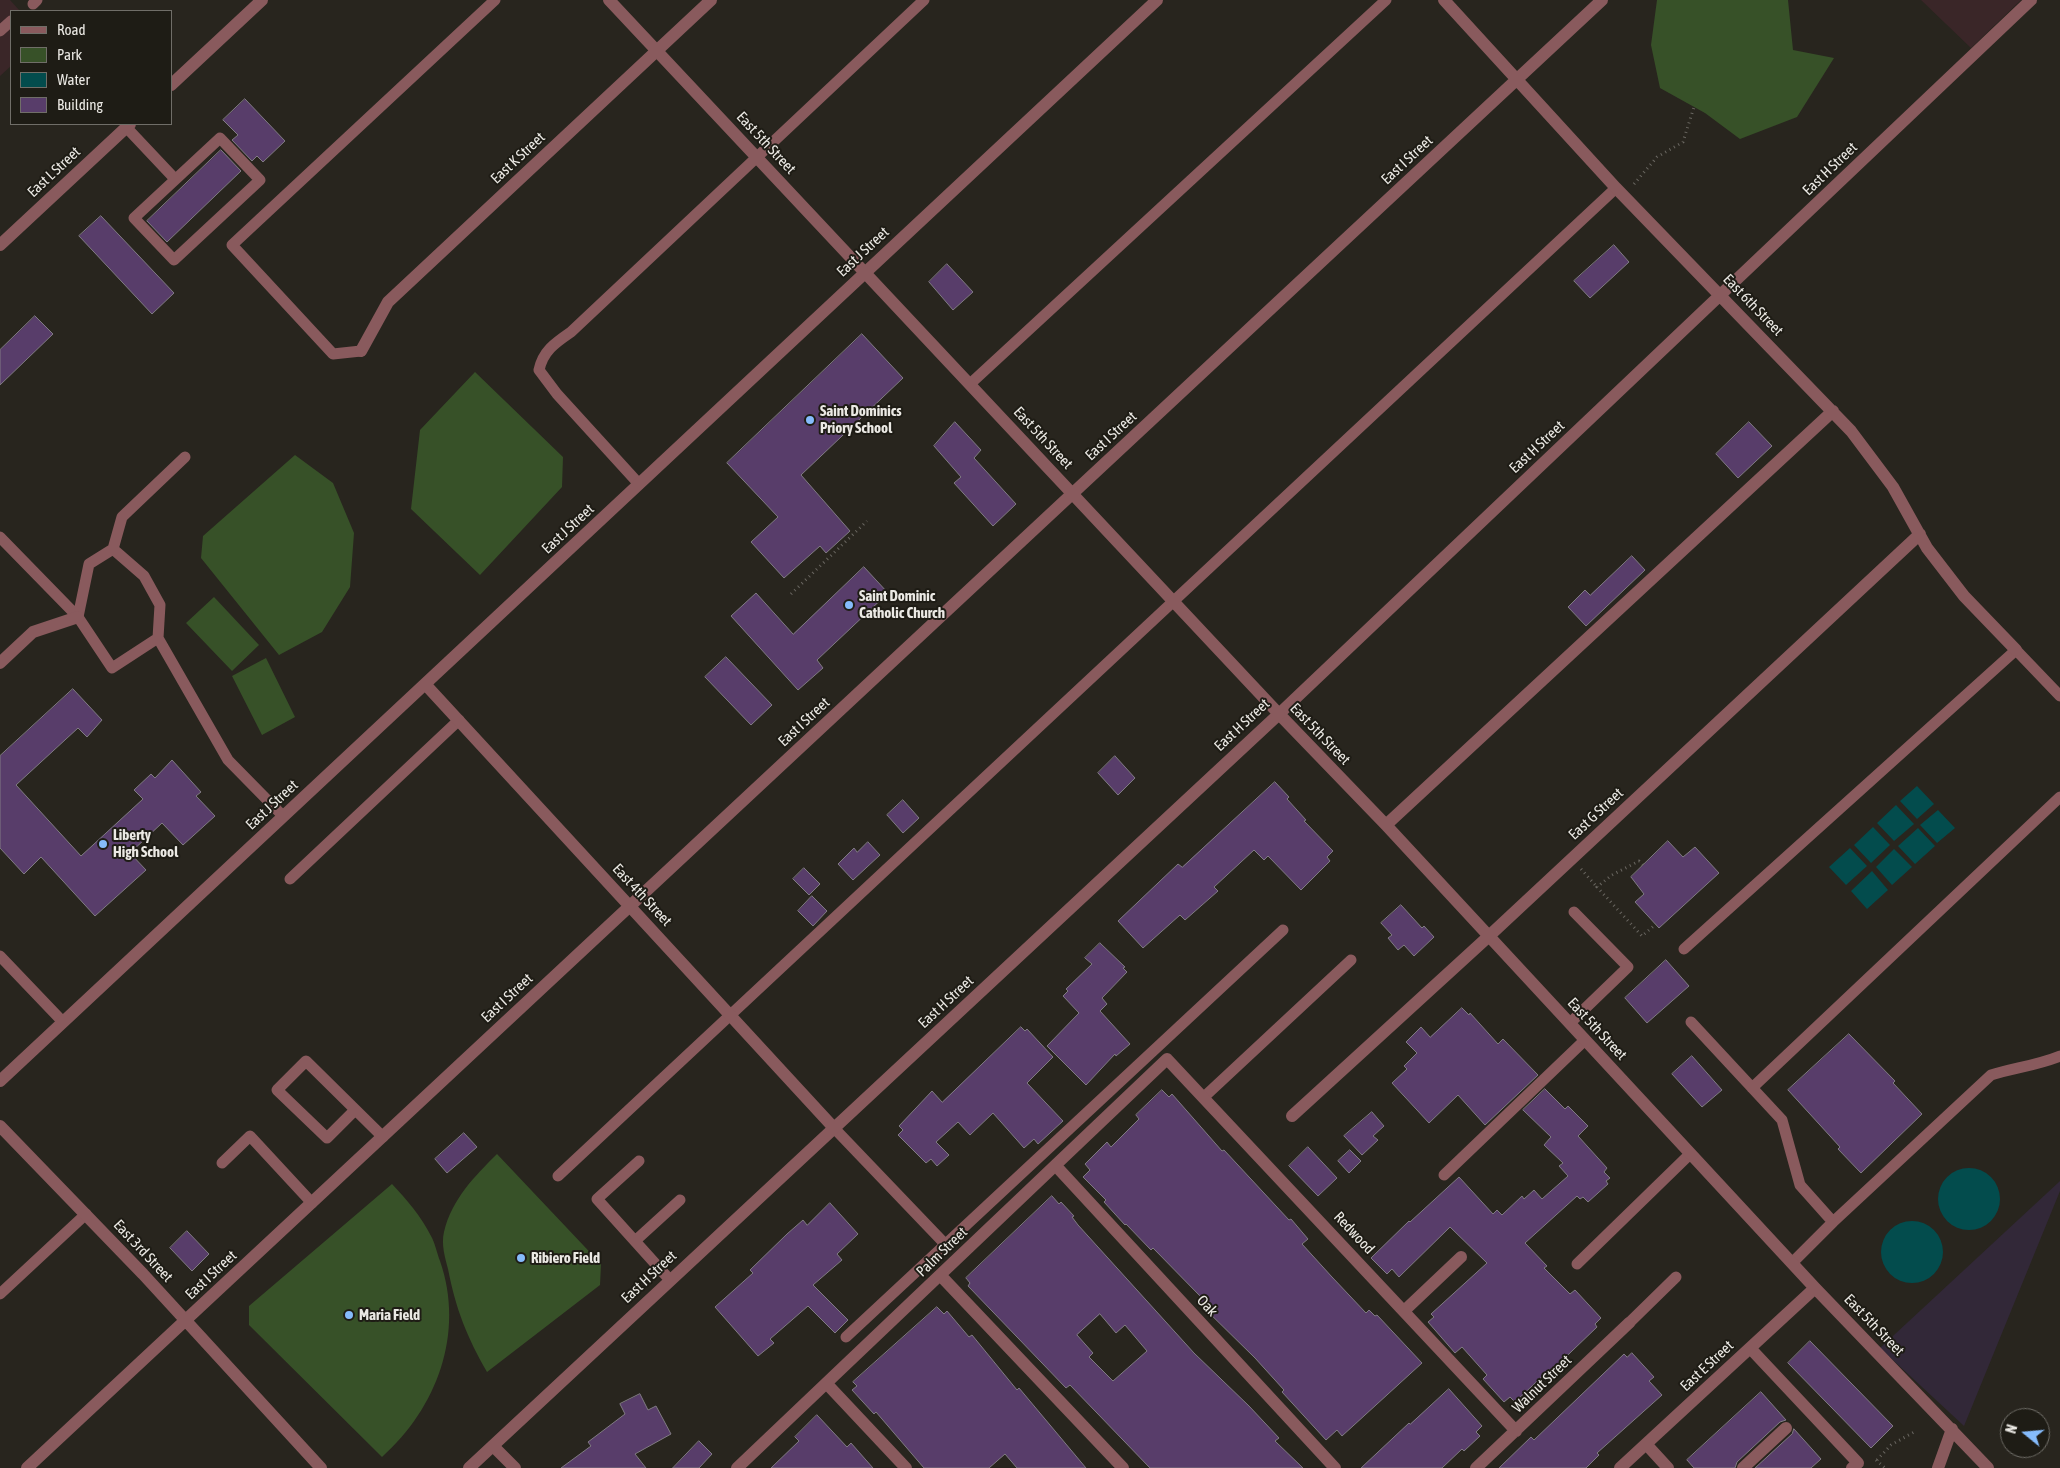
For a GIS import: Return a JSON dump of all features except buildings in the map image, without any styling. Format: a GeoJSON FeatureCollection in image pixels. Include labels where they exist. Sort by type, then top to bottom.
{"type":"FeatureCollection","features":[{"type":"Feature","properties":{"kind":"street"},"geometry":{"type":"LineString","coordinates":[[172,84],[262,0]]}},
{"type":"Feature","properties":{"kind":"street","name":"East 5th Street"},"geometry":{"type":"LineString","coordinates":[[609,0],[866,272],[1278,714],[1386,825],[1690,1154],[1988,1468]]}},
{"type":"Feature","properties":{"kind":"street","name":"East K Street"},"geometry":{"type":"LineString","coordinates":[[361,351],[388,302],[711,0]]}},
{"type":"Feature","properties":{"kind":"street","name":"East J Street"},"geometry":{"type":"LineString","coordinates":[[0,1081],[1157,0]]}},
{"type":"Feature","properties":{"kind":"street","name":"East 6th Street"},"geometry":{"type":"LineString","coordinates":[[1444,0],[1620,192],[1852,431],[1893,486],[1927,548],[1964,596],[2016,650]]}},
{"type":"Feature","properties":{"kind":"street","name":"East I Street"},"geometry":{"type":"LineString","coordinates":[[27,1468],[1602,0]]}},
{"type":"Feature","properties":{"kind":"street","name":"East H Street"},"geometry":{"type":"LineString","coordinates":[[469,1468],[1278,714],[2031,0]]}},
{"type":"Feature","properties":{"kind":"street","name":"East L Street"},"geometry":{"type":"LineString","coordinates":[[1,241],[128,125]]}},
{"type":"Feature","properties":{"kind":"street"},"geometry":{"type":"LineString","coordinates":[[1386,825],[1833,411]]}},
{"type":"Feature","properties":{"kind":"street","name":"East G Street"},"geometry":{"type":"LineString","coordinates":[[1292,1116],[1489,936],[1920,534]]}},
{"type":"Feature","properties":{"kind":"street"},"geometry":{"type":"LineString","coordinates":[[0,663],[33,632],[78,617]]}},
{"type":"Feature","properties":{"kind":"street","name":"East 4th Street"},"geometry":{"type":"LineString","coordinates":[[425,684],[834,1128]]}},
{"type":"Feature","properties":{"kind":"street","name":"Redwood"},"geometry":{"type":"LineString","coordinates":[[1168,1059],[1516,1431]]}},
{"type":"Feature","properties":{"kind":"street","name":"Palm Street"},"geometry":{"type":"LineString","coordinates":[[737,1468],[828,1384],[1168,1059]]}},
{"type":"Feature","properties":{"kind":"street","name":"East 3rd Street"},"geometry":{"type":"LineString","coordinates":[[0,1126],[86,1214],[320,1468]]}},
{"type":"Feature","properties":{"kind":"street","name":"Oak"},"geometry":{"type":"LineString","coordinates":[[1056,1166],[1335,1468]]}},
{"type":"Feature","properties":{"kind":"street"},"geometry":{"type":"LineString","coordinates":[[1404,1310],[1461,1257]]}},
{"type":"Feature","properties":{"kind":"street"},"geometry":{"type":"LineString","coordinates":[[941,1276],[1123,1468]]}},
{"type":"Feature","properties":{"kind":"street","name":"East E Street"},"geometry":{"type":"LineString","coordinates":[[1620,1468],[1816,1288]]}},
{"type":"Feature","properties":{"kind":"street","name":"Walnut Street"},"geometry":{"type":"LineString","coordinates":[[1476,1468],[1629,1323]]}},
{"type":"Feature","properties":{"kind":"street"},"geometry":{"type":"LineString","coordinates":[[1750,1348],[1858,1463],[1852,1468]]}},
{"type":"Feature","properties":{"kind":"street"},"geometry":{"type":"LineString","coordinates":[[828,1384],[906,1468]]}},
{"type":"Feature","properties":{"kind":"street"},"geometry":{"type":"LineString","coordinates":[[1742,1468],[1786,1428]]}},
{"type":"Feature","properties":{"kind":"street"},"geometry":{"type":"LineString","coordinates":[[1938,1468],[1952,1430]]}},
{"type":"Feature","properties":{"kind":"street"},"geometry":{"type":"LineString","coordinates":[[1646,1444],[1668,1468]]}},
{"type":"Feature","properties":{"kind":"street"},"geometry":{"type":"LineString","coordinates":[[493,1446],[514,1468]]}},
{"type":"Feature","properties":{"kind":"lane"},"geometry":{"type":"LineString","coordinates":[[361,351],[333,354],[232,244],[495,0]]}},
{"type":"Feature","properties":{"kind":"lane"},"geometry":{"type":"LineString","coordinates":[[639,484],[557,394],[539,370],[541,360],[550,346],[571,332],[924,0]]}},
{"type":"Feature","properties":{"kind":"lane"},"geometry":{"type":"LineString","coordinates":[[970,384],[1386,0]]}},
{"type":"Feature","properties":{"kind":"lane"},"geometry":{"type":"LineString","coordinates":[[0,31],[10,22]]}},
{"type":"Feature","properties":{"kind":"lane"},"geometry":{"type":"LineString","coordinates":[[128,125],[175,179]]}},
{"type":"Feature","properties":{"kind":"lane"},"geometry":{"type":"LineString","coordinates":[[220,138],[260,180],[174,260],[134,218],[175,179],[220,138]]}},
{"type":"Feature","properties":{"kind":"lane"},"geometry":{"type":"LineString","coordinates":[[558,1176],[1174,601],[1620,192]]}},
{"type":"Feature","properties":{"kind":"lane"},"geometry":{"type":"LineString","coordinates":[[78,617],[89,564],[113,549],[122,518],[185,457]]}},
{"type":"Feature","properties":{"kind":"lane"},"geometry":{"type":"LineString","coordinates":[[0,537],[78,617],[112,668],[158,638]]}},
{"type":"Feature","properties":{"kind":"lane"},"geometry":{"type":"LineString","coordinates":[[113,549],[144,576],[160,605],[158,638],[228,760],[283,816]]}},
{"type":"Feature","properties":{"kind":"lane"},"geometry":{"type":"LineString","coordinates":[[1684,948],[2016,650],[2060,696]]}},
{"type":"Feature","properties":{"kind":"lane"},"geometry":{"type":"LineString","coordinates":[[290,879],[459,720]]}},
{"type":"Feature","properties":{"kind":"lane"},"geometry":{"type":"LineString","coordinates":[[1752,1088],[2060,797]]}},
{"type":"Feature","properties":{"kind":"lane"},"geometry":{"type":"LineString","coordinates":[[1570,1023],[1628,967],[1574,912]]}},
{"type":"Feature","properties":{"kind":"lane"},"geometry":{"type":"LineString","coordinates":[[846,1337],[1282,930]]}},
{"type":"Feature","properties":{"kind":"lane"},"geometry":{"type":"LineString","coordinates":[[0,956],[64,1022]]}},
{"type":"Feature","properties":{"kind":"lane"},"geometry":{"type":"LineString","coordinates":[[1204,1098],[1351,960]]}},
{"type":"Feature","properties":{"kind":"lane"},"geometry":{"type":"LineString","coordinates":[[1691,1022],[1782,1120],[1800,1185],[1834,1222]]}},
{"type":"Feature","properties":{"kind":"lane"},"geometry":{"type":"LineString","coordinates":[[1444,1175],[1585,1040]]}},
{"type":"Feature","properties":{"kind":"lane"},"geometry":{"type":"LineString","coordinates":[[1792,1262],[1991,1075],[2014,1068],[2047,1062],[2060,1056]]}},
{"type":"Feature","properties":{"kind":"lane"},"geometry":{"type":"LineString","coordinates":[[355,1110],[327,1138],[277,1090],[306,1061],[383,1137]]}},
{"type":"Feature","properties":{"kind":"lane"},"geometry":{"type":"LineString","coordinates":[[834,1128],[945,1244]]}},
{"type":"Feature","properties":{"kind":"lane"},"geometry":{"type":"LineString","coordinates":[[222,1163],[250,1136],[312,1202]]}},
{"type":"Feature","properties":{"kind":"lane"},"geometry":{"type":"LineString","coordinates":[[1578,1264],[1690,1154]]}},
{"type":"Feature","properties":{"kind":"lane"},"geometry":{"type":"LineString","coordinates":[[639,1161],[597,1199],[670,1280]]}},
{"type":"Feature","properties":{"kind":"lane"},"geometry":{"type":"LineString","coordinates":[[636,1241],[680,1200]]}},
{"type":"Feature","properties":{"kind":"lane"},"geometry":{"type":"LineString","coordinates":[[0,1294],[86,1214]]}},
{"type":"Feature","properties":{"kind":"lane"},"geometry":{"type":"LineString","coordinates":[[1629,1323],[1676,1277]]}},
{"type":"Feature","properties":{"kind":"path"},"geometry":{"type":"LineString","coordinates":[[1620,192],[1657,157],[1684,142],[1694,107]]}},
{"type":"Feature","properties":{"kind":"path"},"geometry":{"type":"LineString","coordinates":[[790,594],[867,522]]}},
{"type":"Feature","properties":{"kind":"path"},"geometry":{"type":"LineString","coordinates":[[1571,859],[1642,936],[1656,924]]}},
{"type":"Feature","properties":{"kind":"path"},"geometry":{"type":"LineString","coordinates":[[1597,887],[1612,875],[1640,861],[1643,865]]}},
{"type":"Feature","properties":{"kind":"path"},"geometry":{"type":"LineString","coordinates":[[1870,1460],[1876,1460],[1892,1446],[1914,1432]]}},
{"type":"Feature","properties":{"kind":"path"},"geometry":{"type":"LineString","coordinates":[[1876,1460],[1885,1468]]}},
{"type":"Feature","properties":{"kind":"shaded area"},"geometry":{"type":"Polygon","coordinates":[[[0,0],[10,0],[19,10],[10,10],[10,67],[0,76],[0,0]]]}},
{"type":"Feature","properties":{"kind":"shaded area"},"geometry":{"type":"Polygon","coordinates":[[[1921,0],[2021,0],[1971,48],[1921,0]]]}},
{"type":"Feature","properties":{"kind":"shaded area"},"geometry":{"type":"Polygon","coordinates":[[[2060,1181],[2060,1191],[1964,1426],[1880,1348],[2060,1181]]]}},
{"type":"Feature","properties":{"kind":"green space"},"geometry":{"type":"Polygon","coordinates":[[[1657,0],[1788,0],[1793,50],[1834,58],[1797,117],[1740,139],[1705,113],[1660,88],[1651,45],[1657,0]]]}},
{"type":"Feature","properties":{"kind":"green space"},"geometry":{"type":"Polygon","coordinates":[[[475,372],[563,457],[562,487],[480,575],[411,509],[420,430],[475,372]]]}},
{"type":"Feature","properties":{"kind":"green space"},"geometry":{"type":"Polygon","coordinates":[[[295,455],[333,483],[354,533],[350,587],[322,632],[279,655],[201,558],[203,536],[295,455]]]}},
{"type":"Feature","properties":{"kind":"green space"},"geometry":{"type":"Polygon","coordinates":[[[214,597],[259,645],[232,671],[186,623],[214,597]]]}},
{"type":"Feature","properties":{"kind":"green space"},"geometry":{"type":"Polygon","coordinates":[[[266,658],[295,717],[262,735],[232,676],[266,658]]]}},
{"type":"Feature","properties":{"kind":"green space","name":"Ribiero Field"},"geometry":{"type":"Polygon","coordinates":[[[497,1154],[601,1264],[600,1285],[487,1372],[468,1335],[459,1310],[451,1284],[443,1241],[448,1220],[458,1199],[472,1180],[497,1154]]]}},
{"type":"Feature","properties":{"kind":"green space","name":"Maria Field"},"geometry":{"type":"Polygon","coordinates":[[[392,1184],[418,1215],[432,1239],[447,1288],[449,1315],[447,1342],[441,1368],[431,1392],[418,1416],[382,1457],[249,1325],[249,1306],[392,1184]]]}},
{"type":"Feature","properties":{"kind":"water"},"geometry":{"type":"Polygon","coordinates":[[[1917,786],[1934,804],[1917,819],[1900,801],[1917,786]]]}},
{"type":"Feature","properties":{"kind":"water"},"geometry":{"type":"Polygon","coordinates":[[[1896,805],[1914,824],[1894,841],[1877,823],[1896,805]]]}},
{"type":"Feature","properties":{"kind":"water"},"geometry":{"type":"Polygon","coordinates":[[[1938,810],[1955,828],[1937,843],[1920,825],[1938,810]]]}},
{"type":"Feature","properties":{"kind":"water"},"geometry":{"type":"Polygon","coordinates":[[[1873,827],[1890,845],[1871,863],[1854,845],[1873,827]]]}},
{"type":"Feature","properties":{"kind":"water"},"geometry":{"type":"Polygon","coordinates":[[[1918,828],[1935,846],[1915,864],[1898,846],[1918,828]]]}},
{"type":"Feature","properties":{"kind":"water"},"geometry":{"type":"Polygon","coordinates":[[[1850,848],[1867,866],[1846,885],[1829,867],[1850,848]]]}},
{"type":"Feature","properties":{"kind":"water"},"geometry":{"type":"Polygon","coordinates":[[[1894,849],[1912,867],[1892,885],[1876,867],[1894,849]]]}},
{"type":"Feature","properties":{"kind":"water"},"geometry":{"type":"Polygon","coordinates":[[[1872,871],[1888,890],[1867,909],[1851,891],[1872,871]]]}},
{"type":"Feature","properties":{"kind":"water"},"geometry":{"type":"Polygon","coordinates":[[[1963,1168],[1975,1168],[1991,1177],[1998,1187],[2000,1199],[1998,1211],[1991,1221],[1975,1230],[1963,1230],[1952,1225],[1943,1216],[1938,1205],[1938,1193],[1943,1182],[1952,1173],[1963,1168]]]}},
{"type":"Feature","properties":{"kind":"water"},"geometry":{"type":"Polygon","coordinates":[[[1906,1221],[1918,1221],[1934,1230],[1941,1240],[1943,1252],[1941,1264],[1934,1274],[1918,1283],[1906,1283],[1895,1278],[1886,1269],[1881,1258],[1881,1246],[1886,1235],[1895,1226],[1906,1221]]]}},
{"type":"Feature","properties":{"kind":"place","name":"Saint Dominics Priory School"},"geometry":{"type":"Point","coordinates":[810,420]}},
{"type":"Feature","properties":{"kind":"place","name":"Saint Dominic Catholic Church"},"geometry":{"type":"Point","coordinates":[849,605]}},
{"type":"Feature","properties":{"kind":"place","name":"Liberty High School"},"geometry":{"type":"Point","coordinates":[103,844]}},
{"type":"Feature","properties":{"kind":"place","name":"Ribiero Field"},"geometry":{"type":"Point","coordinates":[521,1258]}},
{"type":"Feature","properties":{"kind":"place","name":"Maria Field"},"geometry":{"type":"Point","coordinates":[349,1315]}}]}
